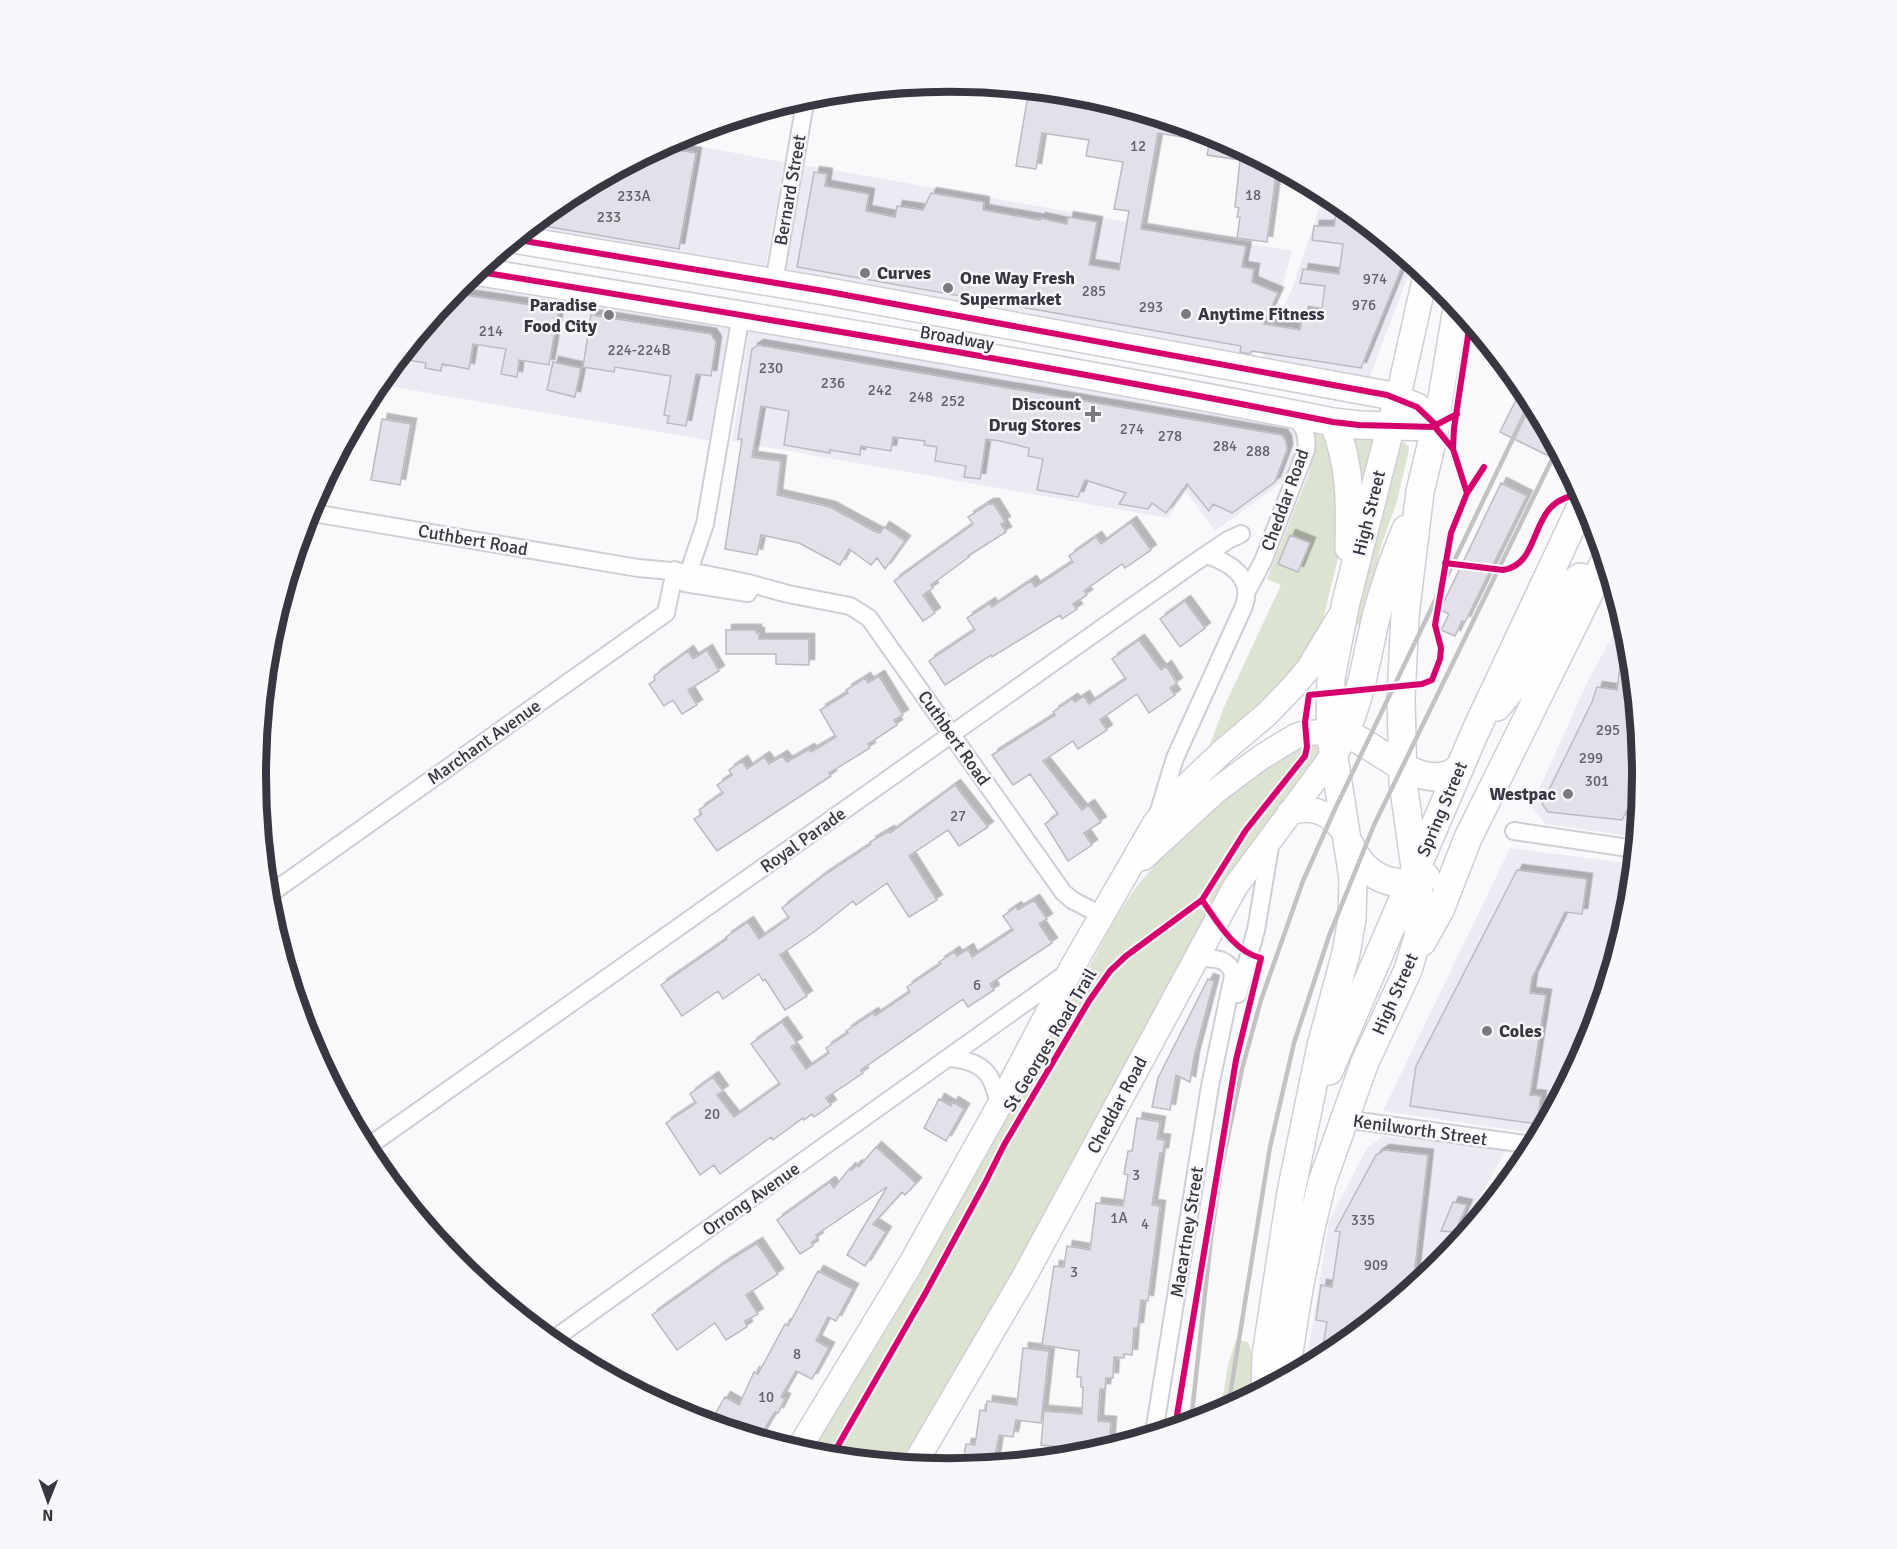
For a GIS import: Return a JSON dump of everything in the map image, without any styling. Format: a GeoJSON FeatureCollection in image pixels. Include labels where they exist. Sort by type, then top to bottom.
{"type":"FeatureCollection","features":[{"type":"Feature","properties":{"kind":"main road","name":"Broadway"},"geometry":{"type":"LineString","coordinates":[[524,241],[774,282],[1398,398],[1417,407],[1435,426]]}},
{"type":"Feature","properties":{"kind":"main road","name":"Broadway"},"geometry":{"type":"LineString","coordinates":[[486,273],[741,315],[1333,422],[1435,426]]}},
{"type":"Feature","properties":{"kind":"main road"},"geometry":{"type":"LineString","coordinates":[[741,315],[747,278]]}},
{"type":"Feature","properties":{"kind":"main road"},"geometry":{"type":"LineString","coordinates":[[768,320],[774,282]]}},
{"type":"Feature","properties":{"kind":"main road","name":"High Street"},"geometry":{"type":"LineString","coordinates":[[1265,1379],[1266,1355],[1293,1184],[1321,1046],[1346,953],[1352,918],[1353,885],[1330,678],[1333,656],[1398,398],[1423,285]]}},
{"type":"Feature","properties":{"kind":"main road","name":"High Street"},"geometry":{"type":"LineString","coordinates":[[1287,1368],[1311,1224],[1322,1182],[1370,1053],[1408,970],[1419,929],[1420,903],[1402,767],[1401,705],[1404,633],[1420,492],[1435,426],[1454,316]]}},
{"type":"Feature","properties":{"kind":"main road"},"geometry":{"type":"LineString","coordinates":[[1170,391],[1176,357]]}},
{"type":"Feature","properties":{"kind":"main road"},"geometry":{"type":"LineString","coordinates":[[1333,422],[1343,448],[1349,484],[1347,598]]}},
{"type":"Feature","properties":{"kind":"main road","name":"High Street"},"geometry":{"type":"LineString","coordinates":[[1336,740],[1357,698],[1389,574],[1420,492]]}},
{"type":"Feature","properties":{"kind":"main road","name":"Spring Street"},"geometry":{"type":"LineString","coordinates":[[1307,1122],[1358,998],[1415,878],[1476,730],[1581,517]]}},
{"type":"Feature","properties":{"kind":"main road"},"geometry":{"type":"LineString","coordinates":[[1476,730],[1525,673],[1570,584],[1600,571]]}},
{"type":"Feature","properties":{"kind":"main road","name":"Spring Street"},"geometry":{"type":"LineString","coordinates":[[1408,970],[1440,910],[1464,845],[1600,571]]}},
{"type":"Feature","properties":{"kind":"main road","name":"Cheddar Road"},"geometry":{"type":"LineString","coordinates":[[803,1441],[910,1265],[999,1106],[1101,915],[1155,823],[1181,791],[1267,714],[1293,687],[1323,648],[1337,623],[1347,598]]}},
{"type":"Feature","properties":{"kind":"main road","name":"Cheddar Road"},"geometry":{"type":"LineString","coordinates":[[919,1457],[1024,1277],[1235,887],[1274,836],[1336,740],[1306,733],[1296,736],[1260,758],[1216,791],[1128,872]]}},
{"type":"Feature","properties":{"kind":"main road"},"geometry":{"type":"LineString","coordinates":[[1336,740],[1358,739],[1402,767],[1431,776],[1445,776],[1459,768]]}},
{"type":"Feature","properties":{"kind":"main road"},"geometry":{"type":"LineString","coordinates":[[1289,813],[1304,809],[1321,812],[1334,819],[1346,836],[1359,862],[1371,873],[1391,882],[1435,872],[1464,845]]}},
{"type":"Feature","properties":{"kind":"street","name":"Bernard Street"},"geometry":{"type":"LineString","coordinates":[[774,282],[804,108]]}},
{"type":"Feature","properties":{"kind":"street","name":"Marchant Avenue"},"geometry":{"type":"LineString","coordinates":[[276,890],[666,613],[687,576],[705,524],[741,315]]}},
{"type":"Feature","properties":{"kind":"street","name":"Cheddar Road"},"geometry":{"type":"LineString","coordinates":[[1155,823],[1175,758],[1244,606],[1247,591],[1263,561],[1306,450],[1305,430],[1287,413]]}},
{"type":"Feature","properties":{"kind":"street","name":"Cuthbert Road"},"geometry":{"type":"LineString","coordinates":[[317,514],[687,576],[748,593],[788,594],[850,606],[869,618],[1064,892],[1072,900],[1101,915]]}},
{"type":"Feature","properties":{"kind":"street","name":"Royal Parade"},"geometry":{"type":"LineString","coordinates":[[374,1143],[1228,540],[1241,534]]}},
{"type":"Feature","properties":{"kind":"street"},"geometry":{"type":"LineString","coordinates":[[1207,555],[1234,568],[1247,591]]}},
{"type":"Feature","properties":{"kind":"street"},"geometry":{"type":"LineString","coordinates":[[1514,831],[1627,848]]}},
{"type":"Feature","properties":{"kind":"street","name":"Macartney Street"},"geometry":{"type":"LineString","coordinates":[[1222,1031],[1250,955],[1260,909],[1266,861],[1274,836]]}},
{"type":"Feature","properties":{"kind":"street","name":"Macartney Street"},"geometry":{"type":"LineString","coordinates":[[1155,1425],[1210,1086],[1232,979],[1232,970],[1229,965],[1218,959],[1197,958]]}},
{"type":"Feature","properties":{"kind":"street","name":"Orrong Avenue"},"geometry":{"type":"LineString","coordinates":[[559,1335],[1070,971]]}},
{"type":"Feature","properties":{"kind":"street"},"geometry":{"type":"LineString","coordinates":[[951,1058],[976,1063],[985,1069],[992,1078],[999,1106]]}},
{"type":"Feature","properties":{"kind":"street","name":"Kenilworth Street"},"geometry":{"type":"LineString","coordinates":[[1344,1119],[1523,1144]]}},
{"type":"Feature","properties":{"kind":"shaded area"},"geometry":{"type":"Polygon","coordinates":[[[685,144],[784,162],[765,269],[537,230],[607,183],[685,144]]]}},
{"type":"Feature","properties":{"kind":"shaded area"},"geometry":{"type":"Polygon","coordinates":[[[798,164],[1292,251],[1281,290],[1252,358],[781,271],[798,164]]]}},
{"type":"Feature","properties":{"kind":"shaded area"},"geometry":{"type":"Polygon","coordinates":[[[1320,202],[1364,233],[1410,271],[1368,381],[1261,360],[1291,291],[1320,202]]]}},
{"type":"Feature","properties":{"kind":"shaded area"},"geometry":{"type":"Polygon","coordinates":[[[482,277],[741,315],[718,442],[388,386],[435,324],[482,277]]]}},
{"type":"Feature","properties":{"kind":"shaded area"},"geometry":{"type":"Polygon","coordinates":[[[751,317],[1297,428],[1290,476],[1215,531],[1186,491],[1168,518],[732,441],[751,317]]]}},
{"type":"Feature","properties":{"kind":"shaded area"},"geometry":{"type":"Polygon","coordinates":[[[1615,630],[1626,685],[1630,730],[1632,774],[1627,836],[1546,824],[1531,807],[1587,683],[1615,630]]]}},
{"type":"Feature","properties":{"kind":"shaded area"},"geometry":{"type":"Polygon","coordinates":[[[1510,848],[1626,863],[1608,951],[1580,1036],[1561,1077],[1530,1133],[1383,1111],[1510,848]]]}},
{"type":"Feature","properties":{"kind":"shaded area"},"geometry":{"type":"Polygon","coordinates":[[[1383,1136],[1506,1150],[1471,1214],[1462,1225],[1399,1288],[1364,1316],[1308,1355],[1329,1221],[1367,1148],[1383,1136]]]}},
{"type":"Feature","properties":{"kind":"green space"},"geometry":{"type":"Polygon","coordinates":[[[1314,431],[1330,435],[1342,542],[1320,632],[1297,667],[1258,707],[1208,750],[1224,707],[1281,585],[1267,579],[1309,473],[1314,449],[1314,431]]]}},
{"type":"Feature","properties":{"kind":"green space"},"geometry":{"type":"Polygon","coordinates":[[[1347,436],[1378,437],[1365,476],[1356,476],[1347,436]]]}},
{"type":"Feature","properties":{"kind":"green space"},"geometry":{"type":"Polygon","coordinates":[[[1404,442],[1409,447],[1408,454],[1397,501],[1381,546],[1363,626],[1351,622],[1398,443],[1404,442]]]}},
{"type":"Feature","properties":{"kind":"green space"},"geometry":{"type":"Polygon","coordinates":[[[1319,744],[1321,750],[903,1456],[859,1452],[809,1443],[1061,1020],[1115,919],[1136,887],[1177,840],[1224,797],[1291,750],[1319,744]]]}},
{"type":"Feature","properties":{"kind":"green space"},"geometry":{"type":"Polygon","coordinates":[[[1236,1340],[1248,1342],[1256,1367],[1253,1386],[1222,1400],[1228,1365],[1236,1340]]]}},
{"type":"Feature","properties":{"kind":"building"},"geometry":{"type":"Polygon","coordinates":[[[1028,96],[1125,115],[1202,140],[1158,133],[1141,229],[1246,246],[1242,267],[1254,269],[1252,282],[1278,293],[1264,324],[1300,330],[1303,312],[1321,315],[1325,286],[1300,283],[1303,269],[1339,274],[1343,244],[1312,240],[1314,226],[1334,226],[1336,214],[1338,214],[1403,265],[1361,368],[1252,351],[1249,354],[1240,352],[1241,346],[797,267],[814,172],[827,174],[825,186],[869,194],[866,211],[895,217],[897,206],[923,210],[931,193],[984,202],[983,210],[1040,220],[1040,218],[1067,224],[1068,217],[1097,222],[1089,265],[1119,270],[1129,211],[1114,209],[1123,162],[1086,156],[1089,140],[1042,133],[1036,169],[1016,166],[1028,96]]]}},
{"type":"Feature","properties":{"kind":"building"},"geometry":{"type":"Polygon","coordinates":[[[1209,143],[1276,175],[1267,242],[1237,238],[1240,217],[1237,217],[1239,208],[1235,207],[1240,160],[1207,155],[1209,143]]]}},
{"type":"Feature","properties":{"kind":"building"},"geometry":{"type":"Polygon","coordinates":[[[673,149],[696,153],[679,249],[543,226],[607,183],[640,165],[644,166],[645,163],[673,149]]]}},
{"type":"Feature","properties":{"kind":"building"},"geometry":{"type":"Polygon","coordinates":[[[463,295],[559,309],[549,365],[519,360],[517,377],[501,374],[506,349],[473,344],[469,369],[442,364],[441,371],[425,368],[426,363],[407,360],[435,324],[463,295]]]}},
{"type":"Feature","properties":{"kind":"building"},"geometry":{"type":"Polygon","coordinates":[[[591,315],[711,334],[716,342],[711,376],[696,374],[686,426],[667,423],[669,416],[664,415],[671,376],[615,367],[614,372],[583,367],[591,315]]]}},
{"type":"Feature","properties":{"kind":"building"},"geometry":{"type":"Polygon","coordinates":[[[758,345],[1282,435],[1286,441],[1287,450],[1275,482],[1232,513],[1213,504],[1209,511],[1187,484],[1166,513],[1152,503],[1148,509],[1119,504],[1126,493],[1085,480],[1078,497],[1037,490],[1043,459],[1028,456],[1029,448],[1000,441],[986,439],[980,479],[964,477],[966,466],[935,461],[937,447],[924,445],[925,441],[893,437],[891,451],[861,446],[860,455],[830,450],[830,453],[784,445],[789,411],[761,406],[752,457],[781,461],[777,495],[830,507],[876,532],[880,533],[884,527],[905,541],[885,569],[877,558],[871,565],[849,549],[840,565],[799,543],[761,535],[757,555],[725,549],[742,439],[738,439],[752,349],[758,345]]]}},
{"type":"Feature","properties":{"kind":"building"},"geometry":{"type":"Polygon","coordinates":[[[553,362],[581,368],[575,397],[547,390],[553,362]]]}},
{"type":"Feature","properties":{"kind":"building"},"geometry":{"type":"Polygon","coordinates":[[[1517,397],[1554,458],[1500,432],[1517,397]]]}},
{"type":"Feature","properties":{"kind":"building"},"geometry":{"type":"Polygon","coordinates":[[[382,419],[411,424],[400,485],[371,480],[382,419]]]}},
{"type":"Feature","properties":{"kind":"building"},"geometry":{"type":"Polygon","coordinates":[[[1501,483],[1527,496],[1465,622],[1462,621],[1455,636],[1441,630],[1449,614],[1440,610],[1501,483]]]}},
{"type":"Feature","properties":{"kind":"building"},"geometry":{"type":"Polygon","coordinates":[[[988,504],[994,504],[1005,522],[1001,524],[1006,532],[968,556],[931,585],[933,588],[923,595],[935,613],[923,621],[894,581],[973,524],[968,517],[988,504]]]}},
{"type":"Feature","properties":{"kind":"building"},"geometry":{"type":"Polygon","coordinates":[[[1131,522],[1151,550],[1125,568],[1122,564],[1084,591],[1087,595],[1073,604],[1077,609],[1062,619],[1060,615],[945,685],[929,661],[975,630],[967,618],[990,603],[992,607],[1031,581],[1035,587],[1073,562],[1069,556],[1096,537],[1101,544],[1131,522]]]}},
{"type":"Feature","properties":{"kind":"building"},"geometry":{"type":"Polygon","coordinates":[[[1290,535],[1310,543],[1298,572],[1278,564],[1290,535]]]}},
{"type":"Feature","properties":{"kind":"building"},"geometry":{"type":"Polygon","coordinates":[[[1185,601],[1205,628],[1180,647],[1160,619],[1185,601]]]}},
{"type":"Feature","properties":{"kind":"building"},"geometry":{"type":"Polygon","coordinates":[[[726,630],[756,630],[756,633],[759,633],[759,639],[809,639],[809,665],[776,664],[776,654],[726,654],[726,630]]]}},
{"type":"Feature","properties":{"kind":"building"},"geometry":{"type":"Polygon","coordinates":[[[1139,640],[1161,670],[1166,666],[1177,683],[1170,688],[1175,695],[1149,713],[1137,694],[1100,720],[1107,730],[1078,749],[1073,741],[1043,761],[1082,810],[1089,805],[1101,822],[1084,833],[1092,845],[1068,861],[1045,824],[1058,814],[1030,774],[1013,785],[992,755],[1055,715],[1053,712],[1072,699],[1075,702],[1084,696],[1089,704],[1126,679],[1112,659],[1139,640]]]}},
{"type":"Feature","properties":{"kind":"building"},"geometry":{"type":"Polygon","coordinates":[[[707,650],[719,671],[688,690],[697,705],[682,714],[673,700],[664,706],[649,684],[655,680],[654,676],[688,651],[693,659],[707,650]]]}},
{"type":"Feature","properties":{"kind":"building"},"geometry":{"type":"Polygon","coordinates":[[[1621,658],[1626,685],[1632,774],[1631,802],[1622,820],[1548,812],[1542,804],[1592,702],[1597,687],[1617,690],[1621,658]]]}},
{"type":"Feature","properties":{"kind":"building"},"geometry":{"type":"Polygon","coordinates":[[[879,676],[903,715],[894,720],[897,725],[868,744],[870,748],[829,773],[831,776],[717,851],[694,819],[702,814],[699,810],[723,793],[717,785],[732,775],[729,770],[742,761],[747,769],[764,757],[769,764],[782,756],[787,762],[809,749],[811,752],[836,737],[820,710],[848,693],[846,690],[865,678],[868,683],[879,676]]]}},
{"type":"Feature","properties":{"kind":"building"},"geometry":{"type":"Polygon","coordinates":[[[955,785],[988,827],[959,846],[948,830],[909,856],[937,900],[909,917],[887,883],[856,905],[853,901],[780,955],[807,996],[785,1010],[765,979],[763,981],[759,974],[723,999],[718,991],[682,1016],[661,985],[748,922],[759,939],[789,918],[782,908],[823,876],[871,844],[870,842],[889,831],[890,833],[955,785]]]}},
{"type":"Feature","properties":{"kind":"building","name":"Coles"},"geometry":{"type":"Polygon","coordinates":[[[1517,870],[1587,879],[1582,914],[1565,912],[1532,978],[1530,993],[1546,995],[1530,1095],[1541,1096],[1535,1124],[1410,1106],[1416,1066],[1517,870]]]}},
{"type":"Feature","properties":{"kind":"building"},"geometry":{"type":"Polygon","coordinates":[[[1034,900],[1047,919],[1039,924],[1052,943],[990,984],[994,990],[968,1007],[963,999],[861,1070],[863,1073],[826,1098],[831,1105],[814,1117],[812,1114],[804,1120],[803,1118],[773,1140],[771,1137],[720,1174],[714,1165],[700,1175],[666,1123],[696,1103],[690,1094],[713,1077],[723,1091],[717,1095],[734,1117],[780,1084],[751,1044],[782,1022],[797,1043],[791,1047],[806,1069],[829,1053],[826,1048],[848,1033],[846,1031],[873,1013],[875,1016],[910,992],[907,987],[941,964],[939,962],[954,952],[957,956],[968,949],[972,957],[1013,930],[1003,916],[1016,907],[1018,910],[1034,900]]]}},
{"type":"Feature","properties":{"kind":"building"},"geometry":{"type":"Polygon","coordinates":[[[1208,979],[1214,981],[1194,1057],[1190,1082],[1176,1075],[1170,1110],[1152,1107],[1158,1078],[1208,979]]]}},
{"type":"Feature","properties":{"kind":"building"},"geometry":{"type":"Polygon","coordinates":[[[939,1099],[951,1106],[953,1102],[964,1109],[946,1141],[924,1128],[939,1099]]]}},
{"type":"Feature","properties":{"kind":"building"},"geometry":{"type":"Polygon","coordinates":[[[1137,1118],[1160,1122],[1157,1139],[1165,1140],[1163,1153],[1160,1153],[1152,1205],[1160,1206],[1148,1301],[1141,1300],[1138,1328],[1134,1328],[1132,1355],[1124,1354],[1124,1358],[1114,1357],[1113,1378],[1106,1378],[1105,1389],[1100,1389],[1098,1421],[1111,1422],[1110,1438],[1064,1447],[1041,1445],[1044,1411],[1082,1414],[1083,1387],[1081,1387],[1081,1377],[1077,1377],[1079,1351],[1042,1345],[1054,1266],[1064,1267],[1067,1246],[1090,1250],[1096,1203],[1123,1206],[1128,1175],[1124,1174],[1128,1151],[1132,1151],[1137,1118]]]}},
{"type":"Feature","properties":{"kind":"building"},"geometry":{"type":"Polygon","coordinates":[[[876,1147],[916,1183],[905,1195],[902,1192],[873,1224],[886,1232],[865,1266],[847,1255],[887,1187],[816,1235],[818,1238],[812,1242],[813,1246],[800,1254],[777,1220],[830,1182],[834,1188],[850,1168],[852,1170],[857,1165],[859,1167],[876,1147]]]}},
{"type":"Feature","properties":{"kind":"building"},"geometry":{"type":"Polygon","coordinates":[[[1384,1150],[1428,1155],[1414,1273],[1364,1316],[1323,1345],[1327,1322],[1316,1320],[1321,1285],[1332,1287],[1340,1232],[1335,1231],[1376,1155],[1384,1150]]]}},
{"type":"Feature","properties":{"kind":"building"},"geometry":{"type":"Polygon","coordinates":[[[1453,1202],[1467,1205],[1455,1232],[1441,1231],[1453,1202]]]}},
{"type":"Feature","properties":{"kind":"building"},"geometry":{"type":"Polygon","coordinates":[[[757,1243],[778,1274],[746,1295],[758,1314],[745,1321],[747,1327],[726,1340],[715,1323],[677,1350],[652,1315],[757,1243]]]}},
{"type":"Feature","properties":{"kind":"building"},"geometry":{"type":"Polygon","coordinates":[[[818,1271],[853,1289],[836,1321],[828,1317],[816,1341],[829,1348],[812,1379],[796,1371],[781,1397],[785,1399],[778,1413],[775,1412],[763,1431],[714,1416],[725,1397],[739,1405],[754,1372],[758,1374],[785,1324],[788,1326],[818,1271]]]}},
{"type":"Feature","properties":{"kind":"building"},"geometry":{"type":"Polygon","coordinates":[[[1023,1348],[1049,1351],[1041,1423],[1016,1420],[1013,1437],[999,1435],[995,1456],[964,1457],[966,1444],[975,1445],[980,1410],[986,1411],[987,1401],[1017,1405],[1023,1348]]]}},
{"type":"Feature","properties":{"kind":"railway"},"geometry":{"type":"LineString","coordinates":[[1192,1412],[1211,1238],[1221,1170],[1242,1069],[1261,1000],[1303,881],[1335,809],[1526,411]]}},
{"type":"Feature","properties":{"kind":"railway"},"geometry":{"type":"LineString","coordinates":[[1230,1397],[1270,1147],[1294,1043],[1329,936],[1374,825],[1553,457]]}},
{"type":"Feature","properties":{"kind":"cycle path"},"geometry":{"type":"LineString","coordinates":[[523,241],[824,291],[1387,395],[1417,407],[1436,425],[1457,414]]}},
{"type":"Feature","properties":{"kind":"cycle path"},"geometry":{"type":"LineString","coordinates":[[486,273],[797,324],[1333,422],[1435,427],[1453,449]]}},
{"type":"Feature","properties":{"kind":"cycle path"},"geometry":{"type":"LineString","coordinates":[[1467,493],[1453,449],[1469,332]]}},
{"type":"Feature","properties":{"kind":"cycle path","name":"St Georges Road Trail"},"geometry":{"type":"LineString","coordinates":[[837,1448],[926,1292],[1004,1145],[1089,1001],[1110,971],[1126,956],[1202,900],[1246,830],[1305,756],[1307,747],[1305,722],[1309,695],[1422,684],[1432,680],[1440,659],[1441,648],[1435,625],[1451,533],[1467,493],[1484,467]]}},
{"type":"Feature","properties":{"kind":"cycle path"},"geometry":{"type":"LineString","coordinates":[[1445,563],[1503,570],[1516,565],[1525,556],[1543,518],[1552,507],[1564,499],[1573,497]]}},
{"type":"Feature","properties":{"kind":"cycle path"},"geometry":{"type":"LineString","coordinates":[[1177,1418],[1236,1060],[1261,958],[1251,955],[1234,943],[1202,900]]}},
{"type":"Feature","properties":{"kind":"place","name":"Curves"},"geometry":{"type":"Point","coordinates":[865,273]}},
{"type":"Feature","properties":{"kind":"place","name":"One Way Fresh Supermarket"},"geometry":{"type":"Point","coordinates":[948,288]}},
{"type":"Feature","properties":{"kind":"place","name":"Anytime Fitness"},"geometry":{"type":"Point","coordinates":[1186,314]}},
{"type":"Feature","properties":{"kind":"place","name":"Paradise Food City"},"geometry":{"type":"Point","coordinates":[609,315]}},
{"type":"Feature","properties":{"kind":"place","name":"Discount Drug Stores"},"geometry":{"type":"Point","coordinates":[1093,414]}},
{"type":"Feature","properties":{"kind":"place","name":"Westpac"},"geometry":{"type":"Point","coordinates":[1568,794]}},
{"type":"Feature","properties":{"kind":"place","name":"Coles"},"geometry":{"type":"Point","coordinates":[1487,1031]}}]}
